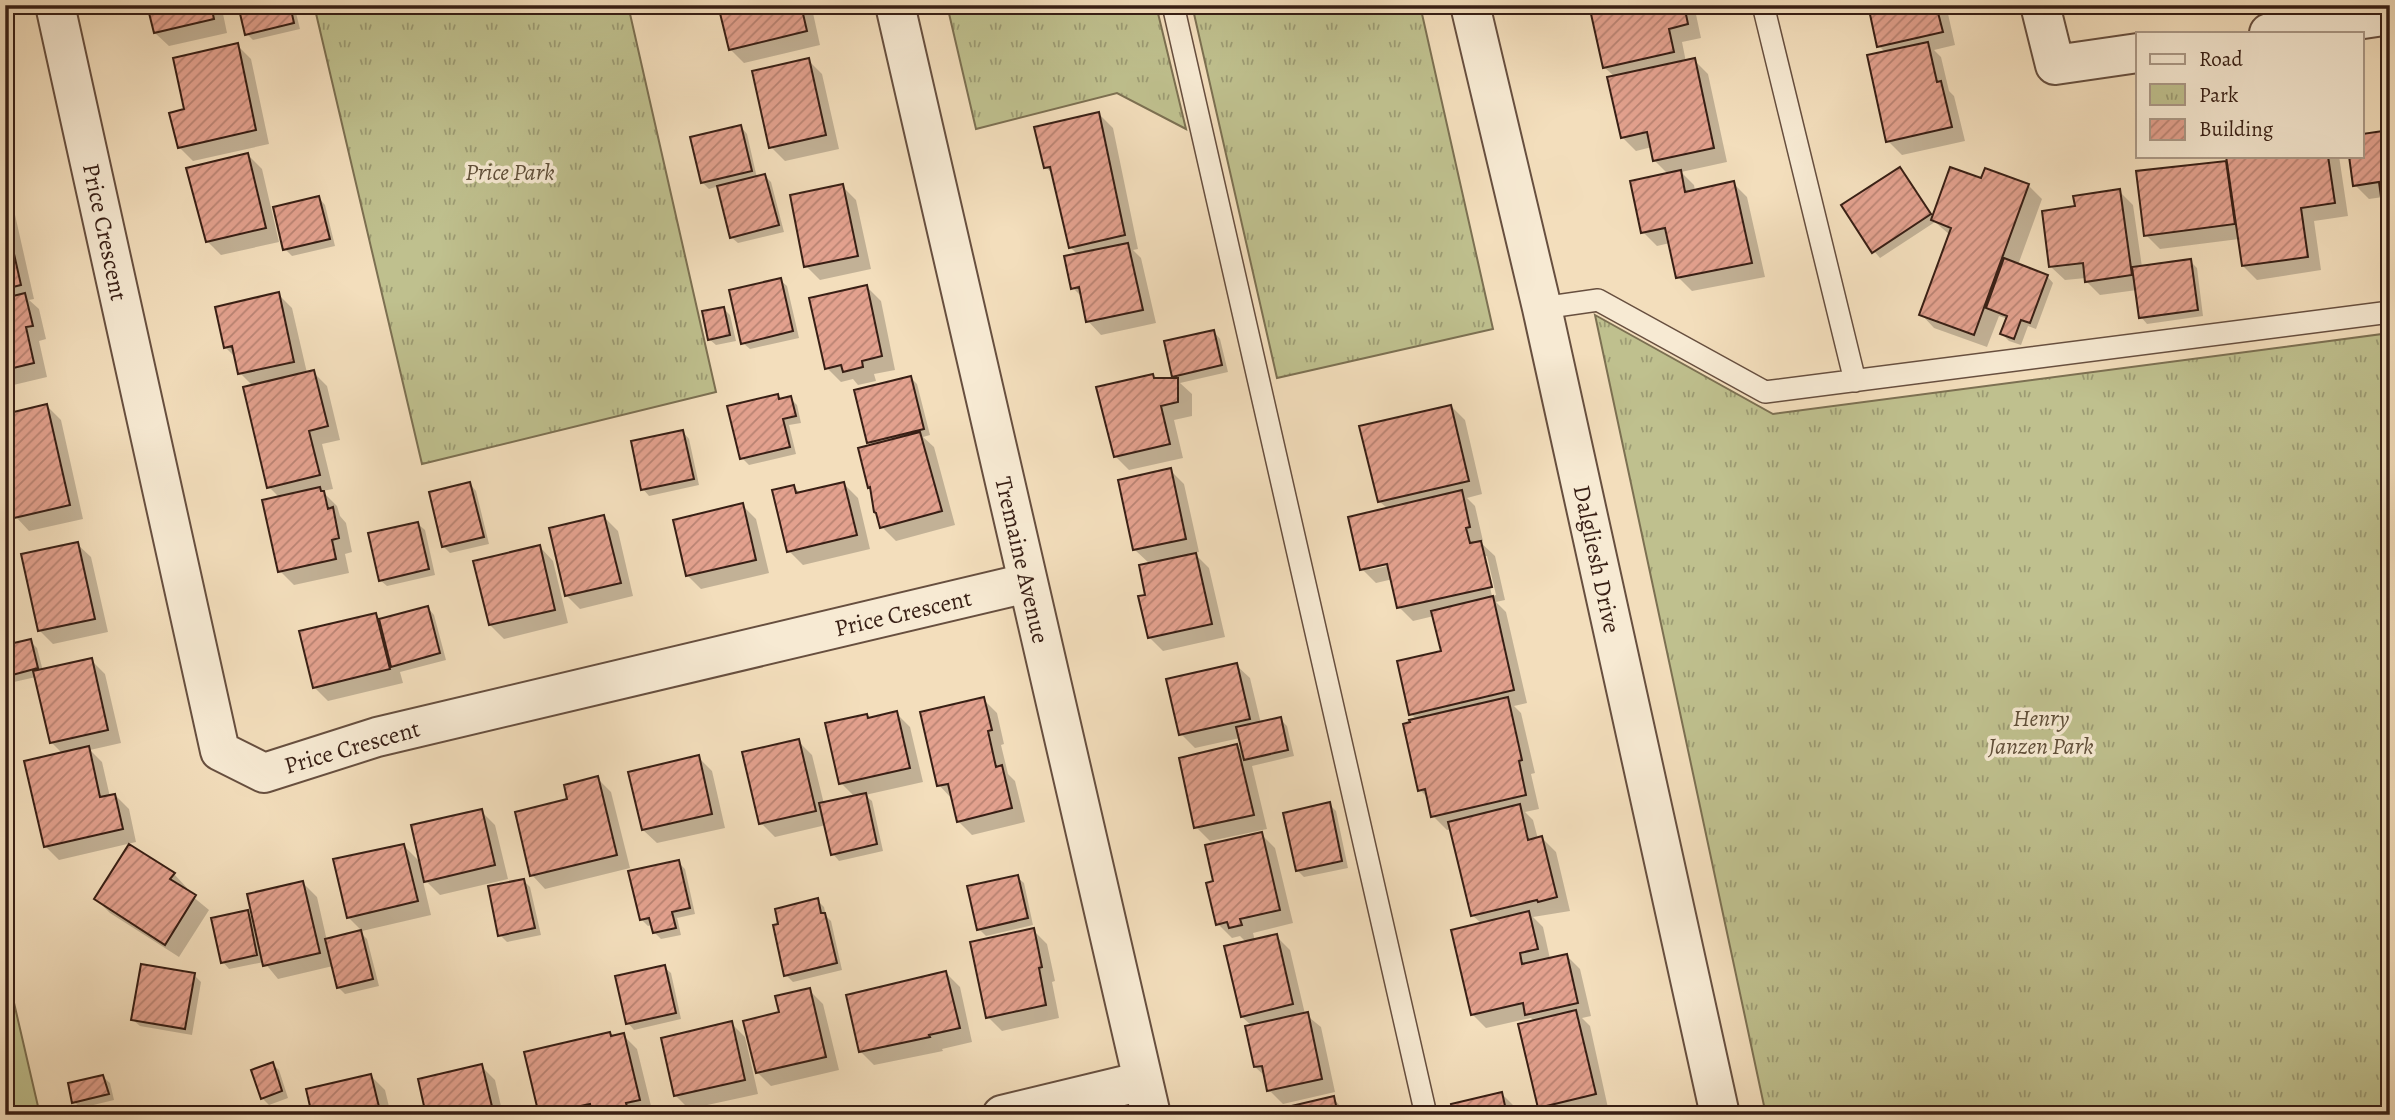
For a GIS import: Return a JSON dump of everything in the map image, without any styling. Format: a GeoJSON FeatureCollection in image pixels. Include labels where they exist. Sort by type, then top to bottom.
{"type":"FeatureCollection","features":[{"type":"Feature","properties":{"kind":"street","name":"Price Crescent"},"geometry":{"type":"LineString","coordinates":[[55,5],[220,751],[264,773],[377,737],[1027,583]]}},
{"type":"Feature","properties":{"kind":"street","name":"Tremaine Avenue"},"geometry":{"type":"LineString","coordinates":[[895,5],[1147,1098]]}},
{"type":"Feature","properties":{"kind":"street","name":"Dalgliesh Drive"},"geometry":{"type":"LineString","coordinates":[[1470,5],[1542,308],[1720,1115]]}},
{"type":"Feature","properties":{"kind":"street"},"geometry":{"type":"LineString","coordinates":[[2040,5],[2055,65],[2136,53]]}},
{"type":"Feature","properties":{"kind":"street"},"geometry":{"type":"LineString","coordinates":[[2276,32],[2390,15]]}},
{"type":"Feature","properties":{"kind":"street"},"geometry":{"type":"LineString","coordinates":[[1002,1115],[1147,1098]]}},
{"type":"Feature","properties":{"kind":"lane"},"geometry":{"type":"LineString","coordinates":[[1173,5],[1426,1115]]}},
{"type":"Feature","properties":{"kind":"lane"},"geometry":{"type":"LineString","coordinates":[[1763,5],[1855,381]]}},
{"type":"Feature","properties":{"kind":"lane"},"geometry":{"type":"LineString","coordinates":[[1542,308],[1598,300],[1765,392],[2390,312]]}},
{"type":"Feature","properties":{"kind":"green space","name":"Price Park"},"geometry":{"type":"Polygon","coordinates":[[[314,5],[628,5],[716,392],[422,464],[314,5]]]}},
{"type":"Feature","properties":{"kind":"green space"},"geometry":{"type":"Polygon","coordinates":[[[947,5],[1156,5],[1186,129],[1117,93],[976,129],[947,5]]]}},
{"type":"Feature","properties":{"kind":"green space"},"geometry":{"type":"Polygon","coordinates":[[[1192,5],[1420,5],[1493,329],[1277,378],[1192,5]]]}},
{"type":"Feature","properties":{"kind":"green space","name":"Henry Janzen Park"},"geometry":{"type":"Polygon","coordinates":[[[1595,315],[1773,414],[2390,333],[2390,1115],[1766,1115],[1595,315]]]}},
{"type":"Feature","properties":{"kind":"green space"},"geometry":{"type":"Polygon","coordinates":[[[5,964],[40,1115],[5,1115],[5,964]]]}},
{"type":"Feature","properties":{"kind":"building"},"geometry":{"type":"Polygon","coordinates":[[[147,5],[211,5],[214,19],[154,33],[147,5]]]}},
{"type":"Feature","properties":{"kind":"building"},"geometry":{"type":"Polygon","coordinates":[[[238,5],[290,5],[294,23],[245,35],[238,5]]]}},
{"type":"Feature","properties":{"kind":"building"},"geometry":{"type":"Polygon","coordinates":[[[718,5],[801,5],[807,31],[729,50],[718,5]]]}},
{"type":"Feature","properties":{"kind":"building"},"geometry":{"type":"Polygon","coordinates":[[[1589,5],[1684,5],[1688,24],[1669,29],[1674,52],[1603,68],[1589,5]]]}},
{"type":"Feature","properties":{"kind":"building"},"geometry":{"type":"Polygon","coordinates":[[[1868,5],[1936,5],[1943,32],[1877,47],[1868,5]]]}},
{"type":"Feature","properties":{"kind":"building"},"geometry":{"type":"Polygon","coordinates":[[[1928,42],[1937,82],[1941,81],[1952,127],[1886,142],[1867,55],[1928,42]]]}},
{"type":"Feature","properties":{"kind":"building"},"geometry":{"type":"Polygon","coordinates":[[[238,43],[256,130],[178,148],[169,113],[184,109],[173,58],[238,43]]]}},
{"type":"Feature","properties":{"kind":"building"},"geometry":{"type":"Polygon","coordinates":[[[809,58],[826,135],[769,148],[752,71],[809,58]]]}},
{"type":"Feature","properties":{"kind":"building"},"geometry":{"type":"Polygon","coordinates":[[[1695,58],[1714,148],[1653,161],[1647,132],[1621,138],[1607,77],[1695,58]]]}},
{"type":"Feature","properties":{"kind":"building"},"geometry":{"type":"Polygon","coordinates":[[[1099,112],[1125,235],[1069,248],[1050,167],[1044,168],[1034,127],[1099,112]]]}},
{"type":"Feature","properties":{"kind":"building"},"geometry":{"type":"Polygon","coordinates":[[[741,125],[752,171],[701,183],[690,137],[741,125]]]}},
{"type":"Feature","properties":{"kind":"building"},"geometry":{"type":"Polygon","coordinates":[[[2390,130],[2390,248],[2379,182],[2353,186],[2349,158],[2364,158],[2364,134],[2390,130]]]}},
{"type":"Feature","properties":{"kind":"building"},"geometry":{"type":"Polygon","coordinates":[[[248,153],[266,228],[206,242],[186,168],[248,153]]]}},
{"type":"Feature","properties":{"kind":"building"},"geometry":{"type":"Polygon","coordinates":[[[2226,158],[2328,158],[2335,203],[2301,208],[2308,257],[2242,266],[2226,158]]]}},
{"type":"Feature","properties":{"kind":"building"},"geometry":{"type":"Polygon","coordinates":[[[2226,161],[2235,224],[2144,236],[2136,171],[2226,161]]]}},
{"type":"Feature","properties":{"kind":"building"},"geometry":{"type":"Polygon","coordinates":[[[1900,167],[1931,214],[1872,253],[1841,205],[1900,167]]]}},
{"type":"Feature","properties":{"kind":"building"},"geometry":{"type":"Polygon","coordinates":[[[1950,167],[1981,178],[1985,168],[2029,184],[1974,335],[1919,315],[1951,228],[1931,220],[1950,167]]]}},
{"type":"Feature","properties":{"kind":"building"},"geometry":{"type":"Polygon","coordinates":[[[1681,170],[1685,192],[1734,181],[1752,263],[1676,278],[1665,228],[1641,233],[1630,181],[1681,170]]]}},
{"type":"Feature","properties":{"kind":"building"},"geometry":{"type":"Polygon","coordinates":[[[765,174],[779,225],[730,238],[717,186],[765,174]]]}},
{"type":"Feature","properties":{"kind":"building"},"geometry":{"type":"Polygon","coordinates":[[[843,184],[858,256],[804,267],[790,195],[843,184]]]}},
{"type":"Feature","properties":{"kind":"building"},"geometry":{"type":"Polygon","coordinates":[[[2120,189],[2132,275],[2085,282],[2083,263],[2049,267],[2042,211],[2075,206],[2073,196],[2120,189]]]}},
{"type":"Feature","properties":{"kind":"building"},"geometry":{"type":"Polygon","coordinates":[[[319,196],[330,239],[283,250],[273,207],[319,196]]]}},
{"type":"Feature","properties":{"kind":"building"},"geometry":{"type":"Polygon","coordinates":[[[5,214],[21,285],[5,289],[5,214]]]}},
{"type":"Feature","properties":{"kind":"building"},"geometry":{"type":"Polygon","coordinates":[[[1128,243],[1143,310],[1086,322],[1079,287],[1071,289],[1064,256],[1128,243]]]}},
{"type":"Feature","properties":{"kind":"building"},"geometry":{"type":"Polygon","coordinates":[[[2004,258],[2048,275],[2030,323],[2021,320],[2014,339],[2000,334],[2007,316],[1986,308],[2004,258]]]}},
{"type":"Feature","properties":{"kind":"building"},"geometry":{"type":"Polygon","coordinates":[[[2191,259],[2198,310],[2139,318],[2132,267],[2191,259]]]}},
{"type":"Feature","properties":{"kind":"building"},"geometry":{"type":"Polygon","coordinates":[[[781,278],[793,331],[741,344],[729,290],[781,278]]]}},
{"type":"Feature","properties":{"kind":"building"},"geometry":{"type":"Polygon","coordinates":[[[867,285],[882,356],[862,361],[863,367],[843,372],[841,365],[825,369],[809,298],[867,285]]]}},
{"type":"Feature","properties":{"kind":"building"},"geometry":{"type":"Polygon","coordinates":[[[279,292],[294,362],[238,374],[232,346],[224,348],[215,307],[279,292]]]}},
{"type":"Feature","properties":{"kind":"building"},"geometry":{"type":"Polygon","coordinates":[[[25,293],[33,326],[26,327],[34,363],[5,370],[5,298],[25,293]]]}},
{"type":"Feature","properties":{"kind":"building"},"geometry":{"type":"Polygon","coordinates":[[[724,307],[730,335],[708,340],[702,311],[724,307]]]}},
{"type":"Feature","properties":{"kind":"building"},"geometry":{"type":"Polygon","coordinates":[[[1214,330],[1222,365],[1172,377],[1164,341],[1214,330]]]}},
{"type":"Feature","properties":{"kind":"building"},"geometry":{"type":"Polygon","coordinates":[[[314,370],[328,426],[309,431],[320,475],[267,488],[243,387],[314,370]]]}},
{"type":"Feature","properties":{"kind":"building"},"geometry":{"type":"Polygon","coordinates":[[[1153,374],[1154,378],[1178,378],[1178,402],[1161,406],[1170,444],[1114,457],[1096,387],[1153,374]]]}},
{"type":"Feature","properties":{"kind":"building"},"geometry":{"type":"Polygon","coordinates":[[[911,376],[924,429],[867,443],[854,390],[911,376]]]}},
{"type":"Feature","properties":{"kind":"building"},"geometry":{"type":"Polygon","coordinates":[[[778,394],[779,399],[791,396],[796,416],[783,419],[790,447],[740,459],[727,406],[778,394]]]}},
{"type":"Feature","properties":{"kind":"building"},"geometry":{"type":"Polygon","coordinates":[[[47,404],[70,505],[14,518],[5,480],[5,414],[47,404]]]}},
{"type":"Feature","properties":{"kind":"building"},"geometry":{"type":"Polygon","coordinates":[[[1451,405],[1469,481],[1378,502],[1359,426],[1451,405]]]}},
{"type":"Feature","properties":{"kind":"building"},"geometry":{"type":"Polygon","coordinates":[[[683,430],[694,479],[641,490],[631,441],[683,430]]]}},
{"type":"Feature","properties":{"kind":"building"},"geometry":{"type":"Polygon","coordinates":[[[920,432],[942,511],[880,528],[858,448],[920,432]]]}},
{"type":"Feature","properties":{"kind":"building"},"geometry":{"type":"Polygon","coordinates":[[[1171,468],[1186,539],[1133,550],[1118,480],[1171,468]]]}},
{"type":"Feature","properties":{"kind":"building"},"geometry":{"type":"Polygon","coordinates":[[[470,482],[484,537],[442,547],[429,492],[470,482]]]}},
{"type":"Feature","properties":{"kind":"building"},"geometry":{"type":"Polygon","coordinates":[[[844,482],[857,535],[787,552],[772,490],[794,485],[796,493],[844,482]]]}},
{"type":"Feature","properties":{"kind":"building"},"geometry":{"type":"Polygon","coordinates":[[[320,487],[321,491],[324,491],[328,509],[333,507],[339,538],[332,540],[336,559],[278,572],[262,500],[320,487]]]}},
{"type":"Feature","properties":{"kind":"building"},"geometry":{"type":"Polygon","coordinates":[[[1462,490],[1470,527],[1466,528],[1470,543],[1481,541],[1492,587],[1397,608],[1387,564],[1360,570],[1348,517],[1462,490]]]}},
{"type":"Feature","properties":{"kind":"building"},"geometry":{"type":"Polygon","coordinates":[[[743,503],[756,560],[686,576],[673,520],[743,503]]]}},
{"type":"Feature","properties":{"kind":"building"},"geometry":{"type":"Polygon","coordinates":[[[604,515],[621,583],[565,596],[549,528],[604,515]]]}},
{"type":"Feature","properties":{"kind":"building"},"geometry":{"type":"Polygon","coordinates":[[[418,522],[429,569],[379,581],[368,533],[418,522]]]}},
{"type":"Feature","properties":{"kind":"building"},"geometry":{"type":"Polygon","coordinates":[[[78,542],[95,619],[38,631],[21,554],[78,542]]]}},
{"type":"Feature","properties":{"kind":"building"},"geometry":{"type":"Polygon","coordinates":[[[540,545],[555,610],[489,625],[473,561],[540,545]]]}},
{"type":"Feature","properties":{"kind":"building"},"geometry":{"type":"Polygon","coordinates":[[[1196,553],[1212,624],[1148,638],[1138,596],[1145,595],[1139,565],[1196,553]]]}},
{"type":"Feature","properties":{"kind":"building"},"geometry":{"type":"Polygon","coordinates":[[[1493,596],[1514,690],[1409,715],[1397,661],[1441,651],[1431,611],[1493,596]]]}},
{"type":"Feature","properties":{"kind":"building"},"geometry":{"type":"Polygon","coordinates":[[[428,606],[440,653],[391,667],[379,619],[428,606]]]}},
{"type":"Feature","properties":{"kind":"building"},"geometry":{"type":"Polygon","coordinates":[[[376,613],[390,669],[313,688],[299,631],[376,613]]]}},
{"type":"Feature","properties":{"kind":"building"},"geometry":{"type":"Polygon","coordinates":[[[31,639],[38,668],[5,677],[5,645],[31,639]]]}},
{"type":"Feature","properties":{"kind":"building"},"geometry":{"type":"Polygon","coordinates":[[[92,658],[108,730],[50,743],[33,671],[92,658]]]}},
{"type":"Feature","properties":{"kind":"building"},"geometry":{"type":"Polygon","coordinates":[[[1237,663],[1250,719],[1179,735],[1166,679],[1237,663]]]}},
{"type":"Feature","properties":{"kind":"building"},"geometry":{"type":"Polygon","coordinates":[[[984,697],[992,730],[988,731],[996,767],[1002,765],[1012,808],[957,822],[948,784],[937,786],[920,712],[984,697]]]}},
{"type":"Feature","properties":{"kind":"building"},"geometry":{"type":"Polygon","coordinates":[[[1508,697],[1522,760],[1519,761],[1526,795],[1431,817],[1425,789],[1418,791],[1403,724],[1410,722],[1409,720],[1508,697]]]}},
{"type":"Feature","properties":{"kind":"building"},"geometry":{"type":"Polygon","coordinates":[[[897,711],[910,768],[839,784],[825,723],[867,714],[868,718],[897,711]]]}},
{"type":"Feature","properties":{"kind":"building"},"geometry":{"type":"Polygon","coordinates":[[[1281,717],[1288,750],[1244,760],[1236,727],[1281,717]]]}},
{"type":"Feature","properties":{"kind":"building"},"geometry":{"type":"Polygon","coordinates":[[[799,739],[816,811],[759,824],[742,752],[799,739]]]}},
{"type":"Feature","properties":{"kind":"building"},"geometry":{"type":"Polygon","coordinates":[[[1237,744],[1254,815],[1194,828],[1179,758],[1237,744]]]}},
{"type":"Feature","properties":{"kind":"building"},"geometry":{"type":"Polygon","coordinates":[[[89,746],[100,797],[115,794],[123,829],[44,847],[24,761],[89,746]]]}},
{"type":"Feature","properties":{"kind":"building"},"geometry":{"type":"Polygon","coordinates":[[[699,755],[712,814],[642,830],[628,772],[699,755]]]}},
{"type":"Feature","properties":{"kind":"building"},"geometry":{"type":"Polygon","coordinates":[[[598,776],[617,855],[530,876],[515,812],[567,799],[564,785],[598,776]]]}},
{"type":"Feature","properties":{"kind":"building"},"geometry":{"type":"Polygon","coordinates":[[[866,793],[877,844],[831,855],[819,803],[866,793]]]}},
{"type":"Feature","properties":{"kind":"building"},"geometry":{"type":"Polygon","coordinates":[[[1330,802],[1342,861],[1296,871],[1283,813],[1330,802]]]}},
{"type":"Feature","properties":{"kind":"building"},"geometry":{"type":"Polygon","coordinates":[[[1520,804],[1528,840],[1542,836],[1557,897],[1471,916],[1448,822],[1520,804]]]}},
{"type":"Feature","properties":{"kind":"building"},"geometry":{"type":"Polygon","coordinates":[[[482,809],[495,865],[424,882],[411,825],[482,809]]]}},
{"type":"Feature","properties":{"kind":"building"},"geometry":{"type":"Polygon","coordinates":[[[1262,832],[1280,910],[1240,919],[1242,925],[1229,928],[1227,922],[1216,925],[1206,883],[1213,881],[1205,845],[1262,832]]]}},
{"type":"Feature","properties":{"kind":"building"},"geometry":{"type":"Polygon","coordinates":[[[129,844],[175,873],[170,879],[196,895],[165,945],[94,899],[129,844]]]}},
{"type":"Feature","properties":{"kind":"building"},"geometry":{"type":"Polygon","coordinates":[[[404,844],[418,901],[347,918],[333,859],[404,844]]]}},
{"type":"Feature","properties":{"kind":"building"},"geometry":{"type":"Polygon","coordinates":[[[679,860],[690,908],[672,912],[676,928],[653,933],[649,918],[640,920],[628,871],[679,860]]]}},
{"type":"Feature","properties":{"kind":"building"},"geometry":{"type":"Polygon","coordinates":[[[1018,875],[1028,918],[977,930],[967,886],[1018,875]]]}},
{"type":"Feature","properties":{"kind":"building"},"geometry":{"type":"Polygon","coordinates":[[[524,879],[535,928],[498,936],[488,886],[524,879]]]}},
{"type":"Feature","properties":{"kind":"building"},"geometry":{"type":"Polygon","coordinates":[[[303,881],[320,953],[263,966],[247,894],[303,881]]]}},
{"type":"Feature","properties":{"kind":"building"},"geometry":{"type":"Polygon","coordinates":[[[818,898],[821,913],[825,913],[837,963],[784,976],[773,925],[778,924],[775,909],[818,898]]]}},
{"type":"Feature","properties":{"kind":"building"},"geometry":{"type":"Polygon","coordinates":[[[248,910],[257,955],[221,963],[211,918],[248,910]]]}},
{"type":"Feature","properties":{"kind":"building"},"geometry":{"type":"Polygon","coordinates":[[[1529,911],[1538,949],[1520,953],[1522,964],[1567,954],[1578,1003],[1525,1015],[1523,1003],[1471,1015],[1451,930],[1529,911]]]}},
{"type":"Feature","properties":{"kind":"building"},"geometry":{"type":"Polygon","coordinates":[[[1034,928],[1046,1005],[986,1018],[970,942],[1034,928]]]}},
{"type":"Feature","properties":{"kind":"building"},"geometry":{"type":"Polygon","coordinates":[[[361,930],[373,979],[337,988],[325,939],[361,930]]]}},
{"type":"Feature","properties":{"kind":"building"},"geometry":{"type":"Polygon","coordinates":[[[1277,934],[1293,1004],[1241,1017],[1224,946],[1277,934]]]}},
{"type":"Feature","properties":{"kind":"building"},"geometry":{"type":"Polygon","coordinates":[[[141,964],[195,973],[185,1029],[131,1020],[141,964]]]}},
{"type":"Feature","properties":{"kind":"building"},"geometry":{"type":"Polygon","coordinates":[[[665,965],[676,1013],[626,1024],[615,976],[665,965]]]}},
{"type":"Feature","properties":{"kind":"building"},"geometry":{"type":"Polygon","coordinates":[[[946,971],[960,1028],[859,1052],[846,995],[946,971]]]}},
{"type":"Feature","properties":{"kind":"building"},"geometry":{"type":"Polygon","coordinates":[[[810,988],[826,1057],[756,1073],[743,1021],[779,1012],[775,996],[810,988]]]}},
{"type":"Feature","properties":{"kind":"building"},"geometry":{"type":"Polygon","coordinates":[[[1576,1010],[1596,1094],[1538,1108],[1518,1024],[1576,1010]]]}},
{"type":"Feature","properties":{"kind":"building"},"geometry":{"type":"Polygon","coordinates":[[[1308,1012],[1322,1079],[1267,1091],[1262,1066],[1254,1067],[1245,1026],[1308,1012]]]}},
{"type":"Feature","properties":{"kind":"building"},"geometry":{"type":"Polygon","coordinates":[[[732,1021],[745,1080],[674,1096],[661,1038],[732,1021]]]}},
{"type":"Feature","properties":{"kind":"building"},"geometry":{"type":"Polygon","coordinates":[[[610,1032],[611,1036],[624,1033],[640,1100],[626,1103],[628,1110],[608,1115],[592,1115],[590,1104],[539,1115],[524,1052],[610,1032]]]}},
{"type":"Feature","properties":{"kind":"building"},"geometry":{"type":"Polygon","coordinates":[[[273,1062],[282,1091],[261,1099],[251,1070],[273,1062]]]}},
{"type":"Feature","properties":{"kind":"building"},"geometry":{"type":"Polygon","coordinates":[[[482,1064],[494,1115],[426,1115],[418,1079],[482,1064]]]}},
{"type":"Feature","properties":{"kind":"building"},"geometry":{"type":"Polygon","coordinates":[[[371,1074],[381,1115],[312,1115],[306,1089],[371,1074]]]}},
{"type":"Feature","properties":{"kind":"building"},"geometry":{"type":"Polygon","coordinates":[[[103,1075],[109,1094],[72,1103],[68,1083],[103,1075]]]}},
{"type":"Feature","properties":{"kind":"building"},"geometry":{"type":"Polygon","coordinates":[[[1502,1092],[1507,1115],[1453,1115],[1451,1104],[1502,1092]]]}},
{"type":"Feature","properties":{"kind":"building"},"geometry":{"type":"Polygon","coordinates":[[[1334,1096],[1338,1115],[1270,1115],[1270,1111],[1334,1096]]]}}]}
